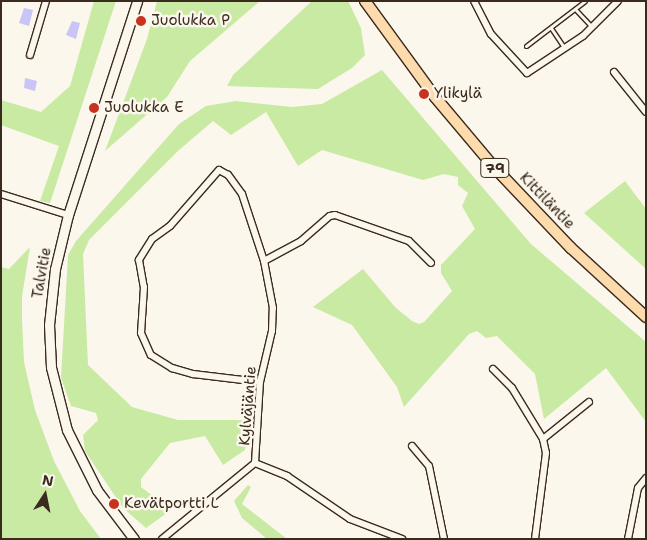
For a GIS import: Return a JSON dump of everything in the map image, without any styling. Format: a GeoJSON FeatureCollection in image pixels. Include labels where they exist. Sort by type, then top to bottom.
{"type":"FeatureCollection","features":[{"type":"Feature","properties":{"kind":"main road","name":"Kittiläntie"},"geometry":{"type":"LineString","coordinates":[[365,1],[435,97],[494,167],[571,248],[646,317]]}},
{"type":"Feature","properties":{"kind":"street"},"geometry":{"type":"LineString","coordinates":[[30,55],[46,1]]}},
{"type":"Feature","properties":{"kind":"street","name":"Talvitie"},"geometry":{"type":"LineString","coordinates":[[134,539],[84,468],[67,430],[55,386],[49,347],[50,305],[57,257],[68,215],[137,1]]}},
{"type":"Feature","properties":{"kind":"street"},"geometry":{"type":"LineString","coordinates":[[476,2],[491,34],[523,71],[533,70],[583,36],[618,1]]}},
{"type":"Feature","properties":{"kind":"street"},"geometry":{"type":"LineString","coordinates":[[614,72],[646,112]]}},
{"type":"Feature","properties":{"kind":"street","name":"Kylväjäntie"},"geometry":{"type":"LineString","coordinates":[[260,382],[192,374],[172,368],[151,355],[142,333],[144,287],[139,260],[152,239],[170,226],[219,170],[228,175],[242,194],[264,261],[273,308],[272,331],[260,382],[255,463],[287,476],[350,519],[402,539]]}},
{"type":"Feature","properties":{"kind":"street"},"geometry":{"type":"LineString","coordinates":[[1,194],[68,215]]}},
{"type":"Feature","properties":{"kind":"street"},"geometry":{"type":"LineString","coordinates":[[264,261],[301,241],[330,216],[335,215],[409,241],[431,262]]}},
{"type":"Feature","properties":{"kind":"street"},"geometry":{"type":"LineString","coordinates":[[493,369],[512,388],[543,439],[546,453],[535,539]]}},
{"type":"Feature","properties":{"kind":"street"},"geometry":{"type":"LineString","coordinates":[[543,439],[589,402]]}},
{"type":"Feature","properties":{"kind":"street"},"geometry":{"type":"LineString","coordinates":[[412,446],[429,466],[444,539]]}},
{"type":"Feature","properties":{"kind":"street"},"geometry":{"type":"LineString","coordinates":[[162,539],[255,463]]}},
{"type":"Feature","properties":{"kind":"street"},"geometry":{"type":"LineString","coordinates":[[628,539],[638,488],[646,478]]}},
{"type":"Feature","properties":{"kind":"lane"},"geometry":{"type":"LineString","coordinates":[[526,46],[576,10],[585,1]]}},
{"type":"Feature","properties":{"kind":"lane"},"geometry":{"type":"LineString","coordinates":[[576,10],[592,27]]}},
{"type":"Feature","properties":{"kind":"lane"},"geometry":{"type":"LineString","coordinates":[[551,28],[565,48]]}},
{"type":"Feature","properties":{"kind":"green space"},"geometry":{"type":"Polygon","coordinates":[[[94,1],[116,1],[50,203],[40,201],[59,146],[1,125],[1,100],[41,112],[70,86],[94,1]]]}},
{"type":"Feature","properties":{"kind":"green space"},"geometry":{"type":"Polygon","coordinates":[[[157,1],[260,1],[190,61],[167,97],[105,151],[147,39],[157,1]]]}},
{"type":"Feature","properties":{"kind":"green space"},"geometry":{"type":"Polygon","coordinates":[[[312,1],[348,1],[361,28],[365,55],[352,68],[318,89],[227,86],[233,75],[312,1]]]}},
{"type":"Feature","properties":{"kind":"green space"},"geometry":{"type":"Polygon","coordinates":[[[382,70],[531,244],[646,342],[646,422],[606,368],[544,419],[535,374],[497,336],[486,338],[477,331],[469,334],[404,407],[397,387],[352,325],[313,307],[363,269],[395,307],[412,321],[419,324],[424,322],[452,291],[441,273],[441,265],[475,229],[462,206],[468,193],[458,185],[458,177],[444,174],[423,180],[322,150],[298,166],[266,112],[231,135],[213,121],[179,150],[89,240],[83,254],[88,365],[132,407],[178,420],[246,420],[248,434],[245,450],[223,465],[205,436],[170,443],[141,479],[141,487],[171,510],[146,528],[123,508],[85,451],[83,435],[98,420],[96,413],[71,406],[61,378],[68,255],[76,241],[179,124],[206,106],[236,101],[292,107],[322,104],[382,70]]]}},
{"type":"Feature","properties":{"kind":"green space"},"geometry":{"type":"Polygon","coordinates":[[[625,181],[646,209],[646,269],[584,213],[625,181]]]}},
{"type":"Feature","properties":{"kind":"green space"},"geometry":{"type":"Polygon","coordinates":[[[30,247],[22,296],[22,319],[24,362],[35,410],[54,461],[80,511],[101,539],[1,539],[1,267],[9,269],[30,247]]]}},
{"type":"Feature","properties":{"kind":"green space"},"geometry":{"type":"Polygon","coordinates":[[[248,485],[251,487],[242,504],[287,539],[267,539],[242,518],[234,501],[248,485]]]}},
{"type":"Feature","properties":{"kind":"building"},"geometry":{"type":"Polygon","coordinates":[[[24,8],[33,10],[29,26],[19,23],[24,8]]]}},
{"type":"Feature","properties":{"kind":"building"},"geometry":{"type":"Polygon","coordinates":[[[72,21],[80,23],[76,39],[66,35],[72,21]]]}},
{"type":"Feature","properties":{"kind":"building"},"geometry":{"type":"Polygon","coordinates":[[[25,78],[37,81],[35,91],[24,88],[25,78]]]}},
{"type":"Feature","properties":{"kind":"place","name":"Juolukka P"},"geometry":{"type":"Point","coordinates":[141,21]}},
{"type":"Feature","properties":{"kind":"place","name":"Ylikylä"},"geometry":{"type":"Point","coordinates":[424,94]}},
{"type":"Feature","properties":{"kind":"place","name":"Juolukka E"},"geometry":{"type":"Point","coordinates":[94,108]}},
{"type":"Feature","properties":{"kind":"place","name":"Kevätportti L"},"geometry":{"type":"Point","coordinates":[114,504]}}]}
